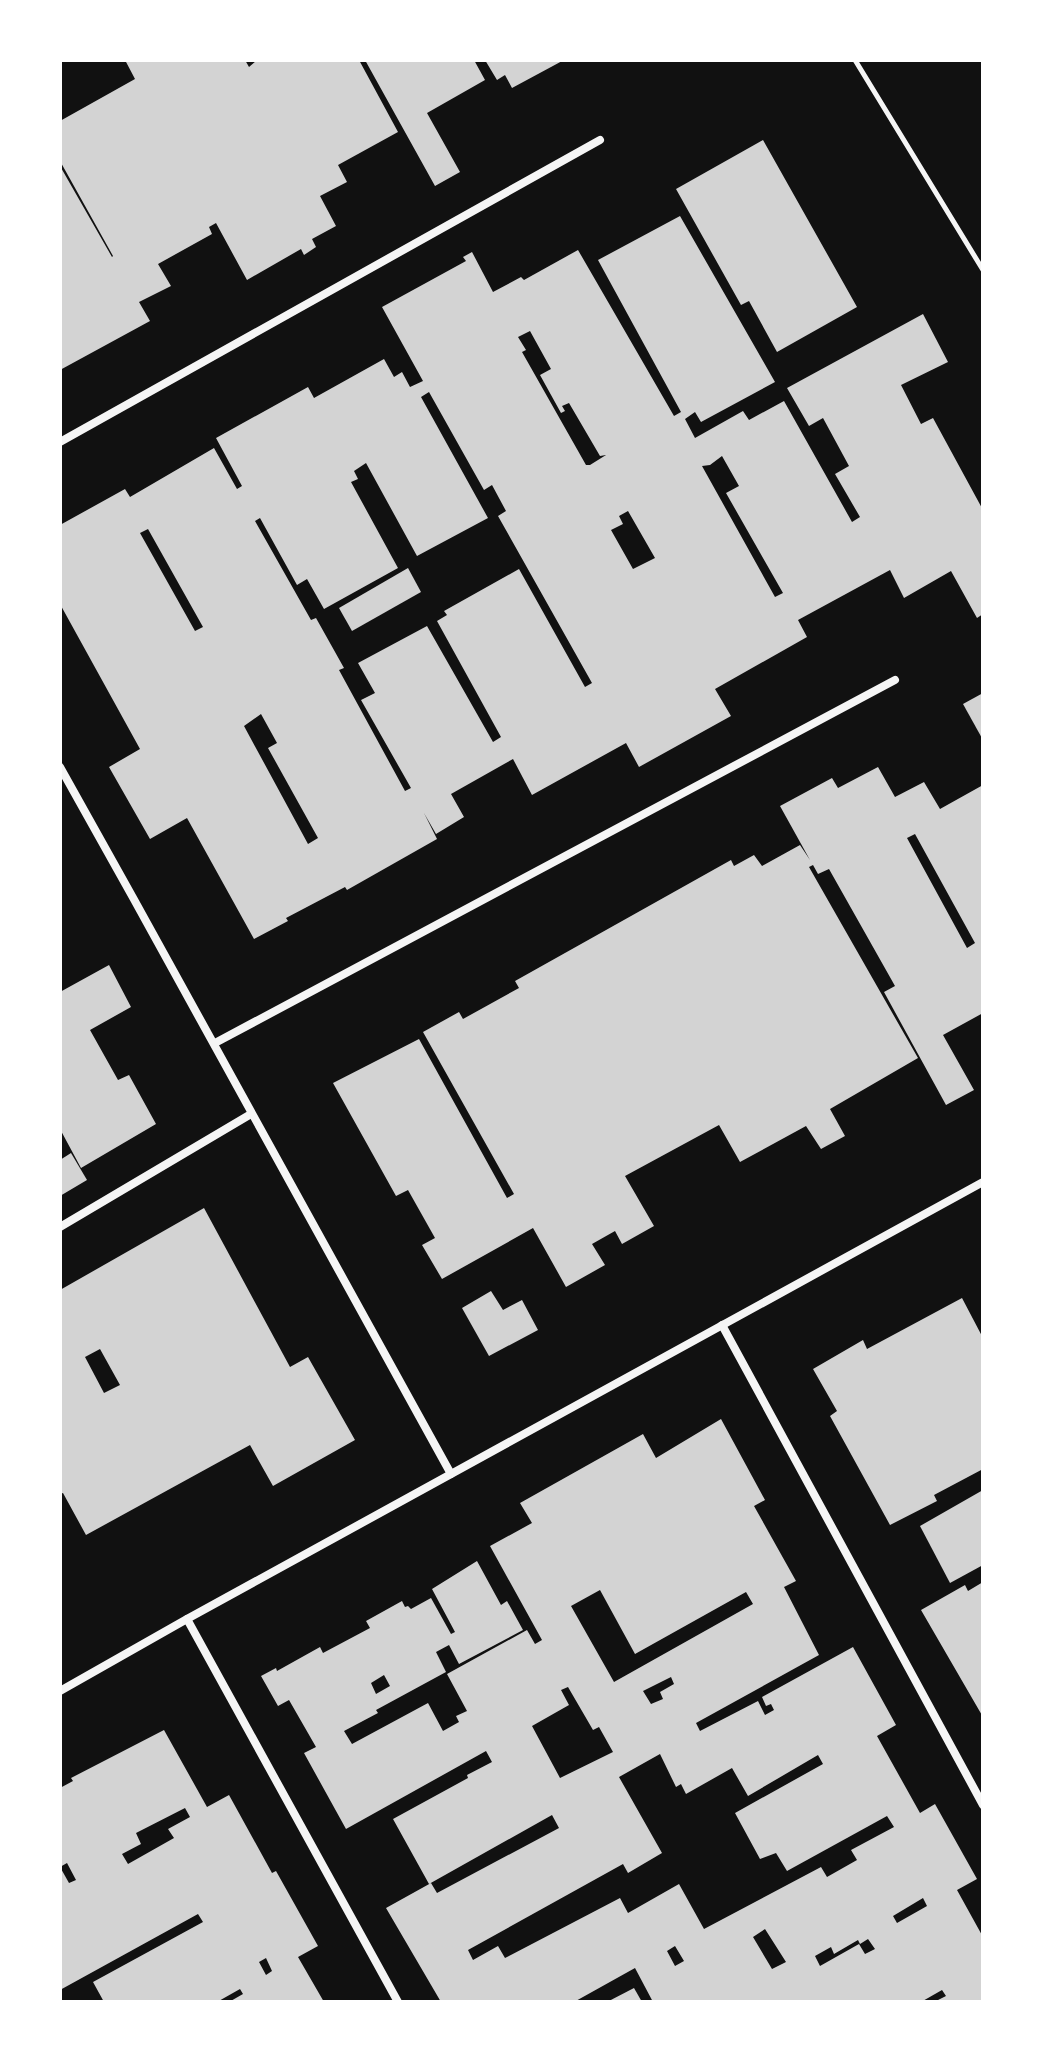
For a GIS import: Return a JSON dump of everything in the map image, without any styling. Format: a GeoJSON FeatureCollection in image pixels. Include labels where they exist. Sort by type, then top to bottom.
{"type":"FeatureCollection","features":[{"type":"Feature","properties":{"kind":"street"},"geometry":{"type":"LineString","coordinates":[[60,442],[600,140]]}},
{"type":"Feature","properties":{"kind":"street"},"geometry":{"type":"LineString","coordinates":[[215,1043],[895,680]]}},
{"type":"Feature","properties":{"kind":"street"},"geometry":{"type":"LineString","coordinates":[[60,767],[451,1474]]}},
{"type":"Feature","properties":{"kind":"street"},"geometry":{"type":"LineString","coordinates":[[60,1227],[251,1114]]}},
{"type":"Feature","properties":{"kind":"street"},"geometry":{"type":"LineString","coordinates":[[60,1691],[983,1182]]}},
{"type":"Feature","properties":{"kind":"street"},"geometry":{"type":"LineString","coordinates":[[722,1325],[983,1805]]}},
{"type":"Feature","properties":{"kind":"street"},"geometry":{"type":"LineString","coordinates":[[187,1619],[398,2002]]}},
{"type":"Feature","properties":{"kind":"path"},"geometry":{"type":"LineString","coordinates":[[855,60],[983,270]]}},
{"type":"Feature","properties":{"kind":"building"},"geometry":{"type":"Polygon","coordinates":[[[125,60],[245,60],[249,67],[257,60],[359,60],[398,132],[338,165],[347,182],[320,196],[336,226],[312,239],[316,247],[304,255],[301,249],[247,280],[216,223],[209,227],[212,234],[158,264],[171,286],[139,302],[150,321],[60,370],[60,166],[113,256],[60,161],[60,121],[135,79],[125,60]]]}},
{"type":"Feature","properties":{"kind":"building"},"geometry":{"type":"Polygon","coordinates":[[[365,60],[474,60],[485,80],[427,113],[460,172],[435,186],[365,60]]]}},
{"type":"Feature","properties":{"kind":"building"},"geometry":{"type":"Polygon","coordinates":[[[485,60],[564,60],[512,88],[505,75],[497,80],[485,60]]]}},
{"type":"Feature","properties":{"kind":"building"},"geometry":{"type":"Polygon","coordinates":[[[763,140],[857,307],[777,352],[749,301],[741,305],[676,189],[763,140]]]}},
{"type":"Feature","properties":{"kind":"building"},"geometry":{"type":"Polygon","coordinates":[[[680,216],[775,382],[701,422],[695,412],[685,419],[695,438],[743,411],[749,420],[784,401],[852,522],[860,517],[835,474],[849,466],[823,418],[809,426],[787,388],[923,314],[948,362],[901,385],[921,424],[933,418],[983,510],[983,614],[977,618],[951,571],[904,598],[890,570],[798,620],[807,637],[715,689],[731,716],[639,767],[626,743],[532,795],[513,759],[451,794],[464,817],[436,834],[424,813],[437,839],[347,890],[345,887],[286,918],[288,921],[254,939],[187,818],[150,839],[109,767],[140,749],[60,604],[60,525],[125,489],[130,497],[214,448],[237,489],[242,486],[216,438],[308,387],[314,398],[384,359],[394,377],[402,372],[410,387],[423,381],[382,307],[466,261],[463,257],[472,252],[493,292],[521,277],[524,280],[578,250],[674,416],[681,412],[598,260],[680,216]],[[530,331],[518,337],[526,350],[522,352],[586,465],[606,455],[600,456],[569,403],[562,406],[565,411],[561,413],[540,375],[551,369],[530,331]],[[429,392],[421,397],[488,518],[417,556],[366,463],[354,471],[358,479],[351,482],[398,568],[324,609],[307,579],[297,585],[260,518],[255,521],[311,620],[316,618],[344,668],[339,670],[405,791],[411,788],[361,700],[375,693],[358,663],[427,626],[493,742],[501,737],[437,621],[447,615],[444,611],[519,569],[585,687],[592,683],[498,516],[506,511],[492,485],[484,490],[429,392]],[[722,456],[710,465],[702,466],[775,597],[783,593],[726,493],[739,486],[722,456]],[[628,511],[619,516],[623,524],[611,530],[633,569],[655,558],[628,511]],[[148,529],[140,533],[195,631],[203,627],[148,529]],[[261,714],[244,726],[308,844],[318,838],[268,748],[277,743],[261,714]]]}},
{"type":"Feature","properties":{"kind":"building"},"geometry":{"type":"Polygon","coordinates":[[[408,568],[421,592],[352,631],[339,608],[408,568]]]}},
{"type":"Feature","properties":{"kind":"building"},"geometry":{"type":"Polygon","coordinates":[[[983,693],[983,740],[963,704],[983,693]]]}},
{"type":"Feature","properties":{"kind":"building"},"geometry":{"type":"Polygon","coordinates":[[[878,767],[895,797],[924,782],[940,809],[983,785],[983,1013],[943,1035],[974,1090],[946,1105],[884,992],[895,986],[829,869],[818,874],[813,865],[809,867],[918,1058],[830,1109],[845,1136],[821,1149],[806,1126],[740,1162],[719,1125],[625,1176],[654,1226],[622,1244],[615,1231],[592,1244],[605,1265],[566,1287],[533,1228],[442,1279],[422,1245],[435,1238],[408,1190],[396,1196],[333,1083],[419,1039],[507,1198],[514,1194],[423,1032],[459,1012],[463,1019],[519,988],[515,981],[731,860],[734,866],[754,855],[762,866],[800,845],[810,860],[780,806],[832,778],[838,788],[878,767]],[[915,834],[907,838],[967,948],[975,943],[915,834]]]}},
{"type":"Feature","properties":{"kind":"building"},"geometry":{"type":"Polygon","coordinates":[[[109,965],[131,1007],[90,1030],[118,1080],[129,1075],[156,1124],[81,1168],[60,1129],[60,992],[109,965]]]}},
{"type":"Feature","properties":{"kind":"building"},"geometry":{"type":"Polygon","coordinates":[[[71,1153],[87,1180],[60,1196],[60,1160],[71,1153]]]}},
{"type":"Feature","properties":{"kind":"building"},"geometry":{"type":"Polygon","coordinates":[[[204,1208],[290,1367],[308,1357],[355,1440],[273,1486],[250,1445],[86,1535],[63,1493],[60,1494],[60,1290],[204,1208]],[[100,1349],[85,1357],[104,1393],[120,1385],[100,1349]]]}},
{"type":"Feature","properties":{"kind":"building"},"geometry":{"type":"Polygon","coordinates":[[[491,1291],[503,1310],[522,1300],[538,1330],[489,1356],[462,1308],[491,1291]]]}},
{"type":"Feature","properties":{"kind":"building"},"geometry":{"type":"Polygon","coordinates":[[[962,1298],[983,1338],[983,1469],[934,1495],[937,1501],[890,1525],[830,1416],[837,1411],[813,1369],[863,1340],[867,1349],[962,1298]]]}},
{"type":"Feature","properties":{"kind":"building"},"geometry":{"type":"Polygon","coordinates":[[[721,1419],[765,1500],[754,1506],[796,1581],[784,1587],[819,1655],[696,1723],[700,1731],[758,1701],[765,1715],[774,1710],[771,1704],[766,1706],[762,1697],[853,1647],[896,1725],[877,1736],[920,1813],[935,1804],[977,1879],[957,1890],[983,1937],[983,2002],[934,2002],[946,1996],[942,1990],[921,2002],[653,2002],[635,1968],[574,2002],[441,2002],[386,1908],[431,1883],[437,1893],[559,1828],[552,1815],[429,1884],[393,1819],[492,1762],[486,1751],[346,1829],[304,1753],[316,1747],[289,1700],[278,1706],[261,1676],[276,1668],[277,1671],[320,1647],[323,1653],[370,1628],[366,1621],[402,1601],[405,1607],[411,1609],[431,1598],[451,1634],[455,1632],[432,1589],[477,1561],[501,1605],[507,1601],[523,1630],[459,1664],[449,1645],[436,1652],[446,1672],[344,1731],[352,1744],[428,1703],[443,1731],[459,1722],[456,1716],[467,1711],[447,1674],[527,1630],[535,1644],[542,1640],[490,1546],[532,1523],[520,1503],[643,1434],[656,1458],[721,1419]],[[600,1590],[571,1606],[614,1682],[753,1604],[746,1592],[635,1654],[600,1590]],[[384,1675],[371,1683],[376,1694],[390,1686],[384,1675]],[[671,1677],[643,1691],[651,1704],[663,1699],[660,1692],[674,1684],[671,1677]],[[568,1687],[561,1690],[569,1705],[532,1726],[560,1778],[613,1752],[599,1727],[593,1730],[568,1687]],[[660,1754],[619,1777],[662,1853],[628,1873],[623,1864],[468,1950],[473,1960],[498,1946],[505,1958],[620,1898],[628,1913],[679,1884],[704,1929],[821,1867],[827,1877],[857,1860],[851,1850],[894,1827],[887,1816],[787,1871],[776,1853],[760,1859],[735,1813],[823,1764],[818,1755],[748,1796],[732,1768],[686,1794],[681,1784],[676,1787],[660,1754]],[[923,1898],[893,1916],[897,1923],[927,1906],[923,1898]],[[765,1929],[753,1937],[772,1969],[786,1962],[765,1929]],[[868,1939],[860,1944],[858,1940],[834,1954],[831,1947],[815,1956],[820,1966],[859,1944],[865,1954],[875,1949],[868,1939]],[[675,1946],[667,1951],[675,1966],[684,1961],[675,1946]]]}},
{"type":"Feature","properties":{"kind":"building"},"geometry":{"type":"Polygon","coordinates":[[[983,1490],[983,1565],[950,1583],[920,1526],[983,1490]]]}},
{"type":"Feature","properties":{"kind":"building"},"geometry":{"type":"Polygon","coordinates":[[[983,1582],[983,1717],[921,1610],[965,1585],[968,1591],[983,1582]]]}},
{"type":"Feature","properties":{"kind":"building"},"geometry":{"type":"Polygon","coordinates":[[[164,1730],[207,1807],[229,1795],[272,1873],[276,1871],[318,1946],[298,1957],[324,2002],[229,2002],[243,1994],[240,1989],[217,2002],[104,2002],[93,1982],[203,1922],[198,1914],[60,1990],[60,1867],[60,1788],[73,1781],[71,1778],[164,1730]],[[185,1808],[136,1833],[141,1844],[122,1854],[128,1864],[174,1838],[168,1829],[190,1817],[185,1808]],[[67,1863],[60,1867],[69,1883],[76,1880],[67,1863]],[[266,1958],[259,1962],[266,1975],[272,1971],[266,1958]]]}},
{"type":"Feature","properties":{"kind":"building"},"geometry":{"type":"Polygon","coordinates":[[[634,1988],[642,2002],[607,2002],[634,1988]]]}}]}
